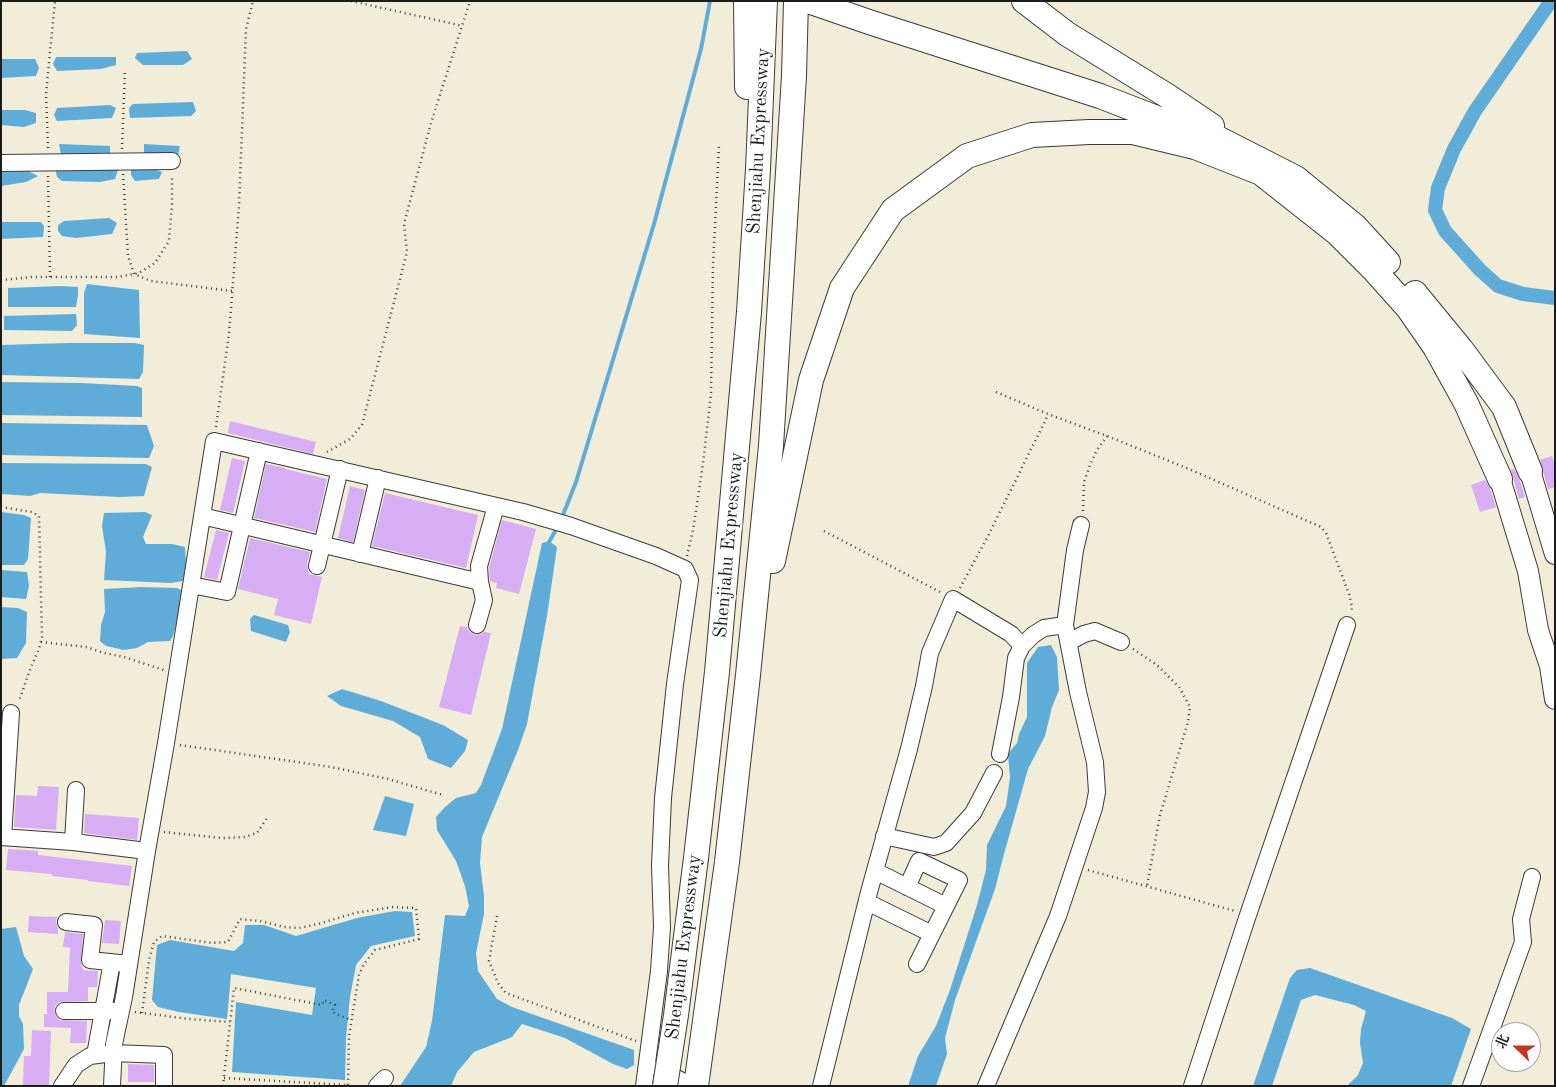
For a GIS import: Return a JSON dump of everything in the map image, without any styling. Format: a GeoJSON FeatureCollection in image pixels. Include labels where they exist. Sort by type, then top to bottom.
{"type":"FeatureCollection","features":[{"type":"Feature","properties":{"kind":"highway"},"geometry":{"type":"LineString","coordinates":[[746,1],[749,312]]}},
{"type":"Feature","properties":{"kind":"highway","name":"Shenjiahu Expressway"},"geometry":{"type":"LineString","coordinates":[[665,1086],[696,858],[717,672],[749,312],[758,169],[765,1]]}},
{"type":"Feature","properties":{"kind":"highway","name":"Shenjiahu Expressway"},"geometry":{"type":"LineString","coordinates":[[696,1086],[727,862],[771,446],[794,86],[796,1]]}},
{"type":"Feature","properties":{"kind":"highway"},"geometry":{"type":"LineString","coordinates":[[808,1],[872,24],[1101,92]]}},
{"type":"Feature","properties":{"kind":"highway"},"geometry":{"type":"LineString","coordinates":[[844,1],[1101,92],[1264,168]]}},
{"type":"Feature","properties":{"kind":"highway"},"geometry":{"type":"LineString","coordinates":[[1024,1],[1067,34],[1166,95],[1264,168],[1337,233],[1374,270],[1408,308],[1435,347],[1466,403],[1500,479]]}},
{"type":"Feature","properties":{"kind":"highway"},"geometry":{"type":"LineString","coordinates":[[748,675],[811,380],[842,288],[893,210],[967,156],[1032,135],[1133,132],[1195,147],[1296,178],[1354,226],[1404,280],[1461,349],[1504,407],[1530,471]]}},
{"type":"Feature","properties":{"kind":"main road"},"geometry":{"type":"LineString","coordinates":[[1530,471],[1555,554]]}},
{"type":"Feature","properties":{"kind":"main road"},"geometry":{"type":"LineString","coordinates":[[1500,479],[1528,571],[1538,630],[1550,666],[1555,699]]}},
{"type":"Feature","properties":{"kind":"street"},"geometry":{"type":"LineString","coordinates":[[1,163],[172,161]]}},
{"type":"Feature","properties":{"kind":"street"},"geometry":{"type":"LineString","coordinates":[[112,1086],[113,1053],[166,743],[214,441],[378,478],[554,521],[656,556],[684,569],[690,580],[675,684],[663,798],[660,865],[662,927],[659,971],[644,1086]]}},
{"type":"Feature","properties":{"kind":"street"},"geometry":{"type":"LineString","coordinates":[[191,585],[227,592],[259,451]]}},
{"type":"Feature","properties":{"kind":"street"},"geometry":{"type":"LineString","coordinates":[[317,566],[322,545],[332,468]]}},
{"type":"Feature","properties":{"kind":"street"},"geometry":{"type":"LineString","coordinates":[[360,554],[378,478]]}},
{"type":"Feature","properties":{"kind":"street"},"geometry":{"type":"LineString","coordinates":[[477,625],[484,600],[479,566],[496,506]]}},
{"type":"Feature","properties":{"kind":"street"},"geometry":{"type":"LineString","coordinates":[[202,516],[480,582]]}},
{"type":"Feature","properties":{"kind":"street"},"geometry":{"type":"LineString","coordinates":[[986,1086],[1058,916],[1094,808],[1097,792],[1095,762],[1078,692],[1065,625],[1075,550],[1081,525]]}},
{"type":"Feature","properties":{"kind":"street"},"geometry":{"type":"LineString","coordinates":[[821,1086],[884,836],[911,740],[930,653],[953,599],[1011,634],[1022,646]]}},
{"type":"Feature","properties":{"kind":"street"},"geometry":{"type":"LineString","coordinates":[[1000,754],[1016,658],[1022,646],[1033,635],[1044,628],[1065,625]]}},
{"type":"Feature","properties":{"kind":"street"},"geometry":{"type":"LineString","coordinates":[[1192,1086],[1248,915],[1347,626]]}},
{"type":"Feature","properties":{"kind":"street"},"geometry":{"type":"LineString","coordinates":[[1069,642],[1084,634],[1095,631],[1121,642]]}},
{"type":"Feature","properties":{"kind":"street"},"geometry":{"type":"LineString","coordinates":[[11,713],[2,837],[73,842],[147,851]]}},
{"type":"Feature","properties":{"kind":"street"},"geometry":{"type":"LineString","coordinates":[[884,836],[934,847],[946,844],[973,814],[994,773]]}},
{"type":"Feature","properties":{"kind":"street"},"geometry":{"type":"LineString","coordinates":[[73,842],[76,790]]}},
{"type":"Feature","properties":{"kind":"street"},"geometry":{"type":"LineString","coordinates":[[907,887],[919,861],[959,880],[917,964]]}},
{"type":"Feature","properties":{"kind":"street"},"geometry":{"type":"LineString","coordinates":[[875,872],[946,906]]}},
{"type":"Feature","properties":{"kind":"street"},"geometry":{"type":"LineString","coordinates":[[1471,1086],[1523,942],[1521,919],[1532,877]]}},
{"type":"Feature","properties":{"kind":"street"},"geometry":{"type":"LineString","coordinates":[[867,902],[932,934]]}},
{"type":"Feature","properties":{"kind":"street"},"geometry":{"type":"LineString","coordinates":[[66,922],[94,925],[90,960],[129,964]]}},
{"type":"Feature","properties":{"kind":"street"},"geometry":{"type":"LineString","coordinates":[[95,1055],[112,962]]}},
{"type":"Feature","properties":{"kind":"street"},"geometry":{"type":"LineString","coordinates":[[64,1011],[121,1011]]}},
{"type":"Feature","properties":{"kind":"street"},"geometry":{"type":"LineString","coordinates":[[62,1086],[76,1065],[90,1056],[113,1053],[164,1055],[164,1086]]}},
{"type":"Feature","properties":{"kind":"street"},"geometry":{"type":"LineString","coordinates":[[648,1054],[691,1086]]}},
{"type":"Feature","properties":{"kind":"path"},"geometry":{"type":"LineString","coordinates":[[50,277],[46,94],[55,1]]}},
{"type":"Feature","properties":{"kind":"path"},"geometry":{"type":"LineString","coordinates":[[214,441],[229,334],[240,197],[246,29],[253,1]]}},
{"type":"Feature","properties":{"kind":"path"},"geometry":{"type":"LineString","coordinates":[[351,1],[463,26]]}},
{"type":"Feature","properties":{"kind":"path"},"geometry":{"type":"LineString","coordinates":[[332,468],[327,453],[350,439],[362,425],[407,252],[404,224],[431,123],[470,1]]}},
{"type":"Feature","properties":{"kind":"path"},"geometry":{"type":"LineString","coordinates":[[125,70],[122,161],[128,256],[134,274],[151,281],[232,291]]}},
{"type":"Feature","properties":{"kind":"path"},"geometry":{"type":"LineString","coordinates":[[684,569],[693,530],[711,394],[713,265],[719,146]]}},
{"type":"Feature","properties":{"kind":"path"},"geometry":{"type":"LineString","coordinates":[[1,280],[50,277],[118,277],[139,273],[155,263],[169,241],[172,204],[172,161]]}},
{"type":"Feature","properties":{"kind":"path"},"geometry":{"type":"LineString","coordinates":[[996,392],[1189,469],[1320,527],[1326,533],[1349,594],[1352,607],[1347,626]]}},
{"type":"Feature","properties":{"kind":"path"},"geometry":{"type":"LineString","coordinates":[[824,531],[953,599],[998,517],[1048,414]]}},
{"type":"Feature","properties":{"kind":"path"},"geometry":{"type":"LineString","coordinates":[[1081,525],[1084,482],[1097,450],[1107,436]]}},
{"type":"Feature","properties":{"kind":"path"},"geometry":{"type":"LineString","coordinates":[[1,507],[32,512],[39,516],[41,642],[18,703],[11,713]]}},
{"type":"Feature","properties":{"kind":"path"},"geometry":{"type":"LineString","coordinates":[[41,642],[86,647],[149,664],[177,675]]}},
{"type":"Feature","properties":{"kind":"path"},"geometry":{"type":"LineString","coordinates":[[1121,642],[1158,665],[1179,687],[1190,707],[1188,722],[1160,816],[1147,886]]}},
{"type":"Feature","properties":{"kind":"path"},"geometry":{"type":"LineString","coordinates":[[166,743],[332,767],[388,779],[443,795]]}},
{"type":"Feature","properties":{"kind":"path"},"geometry":{"type":"LineString","coordinates":[[150,831],[222,838],[245,837],[257,833],[268,818]]}},
{"type":"Feature","properties":{"kind":"path"},"geometry":{"type":"LineString","coordinates":[[1075,866],[1248,915]]}},
{"type":"Feature","properties":{"kind":"path"},"geometry":{"type":"LineString","coordinates":[[142,1013],[149,960],[154,942],[162,936],[212,943],[228,942],[240,919],[299,928],[355,913],[393,907],[416,908],[419,939],[375,950],[364,964],[359,975],[349,1036],[348,1085],[224,1078]]}},
{"type":"Feature","properties":{"kind":"path"},"geometry":{"type":"LineString","coordinates":[[497,916],[489,961],[498,983],[506,993],[648,1054]]}},
{"type":"Feature","properties":{"kind":"path"},"geometry":{"type":"LineString","coordinates":[[223,1086],[234,988],[322,1005],[324,1000],[335,1006],[332,1012],[352,1020]]}},
{"type":"Feature","properties":{"kind":"path"},"geometry":{"type":"LineString","coordinates":[[121,1011],[230,1022]]}},
{"type":"Feature","properties":{"kind":"water"},"geometry":{"type":"Polygon","coordinates":[[[187,51],[192,59],[183,65],[143,65],[135,58],[137,53],[187,51]]]}},
{"type":"Feature","properties":{"kind":"water"},"geometry":{"type":"Polygon","coordinates":[[[56,57],[116,57],[116,65],[101,69],[57,71],[53,64],[56,57]]]}},
{"type":"Feature","properties":{"kind":"water"},"geometry":{"type":"Polygon","coordinates":[[[1,59],[35,59],[39,68],[36,76],[1,78],[1,59]]]}},
{"type":"Feature","properties":{"kind":"water"},"geometry":{"type":"Polygon","coordinates":[[[193,102],[196,111],[191,116],[130,118],[129,108],[133,104],[193,102]]]}},
{"type":"Feature","properties":{"kind":"water"},"geometry":{"type":"Polygon","coordinates":[[[110,105],[116,108],[112,118],[57,121],[54,115],[57,108],[110,105]]]}},
{"type":"Feature","properties":{"kind":"water"},"geometry":{"type":"Polygon","coordinates":[[[1,110],[25,110],[36,113],[36,123],[24,127],[1,125],[1,110]]]}},
{"type":"Feature","properties":{"kind":"water"},"geometry":{"type":"Polygon","coordinates":[[[59,144],[110,146],[110,154],[61,154],[59,144]]]}},
{"type":"Feature","properties":{"kind":"water"},"geometry":{"type":"Polygon","coordinates":[[[144,144],[180,146],[178,155],[144,154],[144,144]]]}},
{"type":"Feature","properties":{"kind":"water"},"geometry":{"type":"Polygon","coordinates":[[[131,167],[150,167],[162,172],[159,179],[135,181],[131,175],[131,167]]]}},
{"type":"Feature","properties":{"kind":"water"},"geometry":{"type":"Polygon","coordinates":[[[55,168],[104,168],[118,170],[115,179],[100,182],[62,181],[57,177],[55,168]]]}},
{"type":"Feature","properties":{"kind":"water"},"geometry":{"type":"Polygon","coordinates":[[[28,171],[38,176],[26,182],[1,186],[1,172],[28,171]]]}},
{"type":"Feature","properties":{"kind":"water"},"geometry":{"type":"Polygon","coordinates":[[[109,218],[117,223],[112,234],[76,238],[62,236],[58,231],[58,225],[64,221],[109,218]]]}},
{"type":"Feature","properties":{"kind":"water"},"geometry":{"type":"Polygon","coordinates":[[[1,222],[41,222],[44,226],[43,237],[1,239],[1,222]]]}},
{"type":"Feature","properties":{"kind":"water"},"geometry":{"type":"Polygon","coordinates":[[[87,284],[139,290],[140,338],[84,334],[84,293],[87,284]]]}},
{"type":"Feature","properties":{"kind":"water"},"geometry":{"type":"Polygon","coordinates":[[[78,287],[76,307],[8,307],[8,288],[78,287]]]}},
{"type":"Feature","properties":{"kind":"water"},"geometry":{"type":"Polygon","coordinates":[[[76,314],[77,325],[72,331],[4,330],[4,316],[76,314]]]}},
{"type":"Feature","properties":{"kind":"water"},"geometry":{"type":"Polygon","coordinates":[[[135,343],[144,345],[143,372],[139,379],[1,375],[1,345],[135,343]]]}},
{"type":"Feature","properties":{"kind":"water"},"geometry":{"type":"Polygon","coordinates":[[[1,382],[137,386],[142,388],[142,417],[1,415],[1,382]]]}},
{"type":"Feature","properties":{"kind":"water"},"geometry":{"type":"Polygon","coordinates":[[[1,423],[147,425],[154,446],[149,458],[1,455],[1,423]]]}},
{"type":"Feature","properties":{"kind":"water"},"geometry":{"type":"Polygon","coordinates":[[[1,463],[146,464],[152,467],[144,496],[120,497],[40,493],[30,496],[1,494],[1,463]]]}},
{"type":"Feature","properties":{"kind":"water"},"geometry":{"type":"Polygon","coordinates":[[[1,512],[24,515],[31,518],[28,559],[24,565],[1,565],[1,512]]]}},
{"type":"Feature","properties":{"kind":"water"},"geometry":{"type":"Polygon","coordinates":[[[145,512],[152,515],[143,537],[146,544],[172,544],[185,547],[186,563],[183,581],[171,583],[104,580],[106,552],[102,526],[104,513],[145,512]]]}},
{"type":"Feature","properties":{"kind":"water"},"geometry":{"type":"Polygon","coordinates":[[[549,541],[557,547],[547,616],[527,724],[482,837],[480,863],[484,914],[476,953],[478,971],[497,999],[512,1007],[634,1050],[634,1065],[627,1069],[613,1064],[565,1038],[522,1024],[512,1037],[474,1052],[457,1072],[451,1086],[400,1086],[426,1047],[432,1021],[445,915],[465,916],[469,906],[465,886],[456,861],[437,830],[436,817],[456,798],[476,793],[481,785],[502,729],[542,543],[549,541]]]}},
{"type":"Feature","properties":{"kind":"water"},"geometry":{"type":"Polygon","coordinates":[[[1,570],[27,572],[29,586],[26,599],[1,597],[1,570]]]}},
{"type":"Feature","properties":{"kind":"water"},"geometry":{"type":"Polygon","coordinates":[[[177,588],[183,591],[173,636],[170,641],[148,642],[137,648],[124,650],[106,646],[100,641],[101,625],[105,612],[104,589],[177,588]]]}},
{"type":"Feature","properties":{"kind":"water"},"geometry":{"type":"Polygon","coordinates":[[[1,607],[18,608],[27,612],[26,643],[17,658],[1,659],[1,607]]]}},
{"type":"Feature","properties":{"kind":"water"},"geometry":{"type":"Polygon","coordinates":[[[254,615],[288,625],[290,632],[286,642],[251,631],[250,619],[254,615]]]}},
{"type":"Feature","properties":{"kind":"water"},"geometry":{"type":"Polygon","coordinates":[[[1051,645],[1057,657],[1059,690],[1052,707],[1045,736],[1028,769],[995,889],[955,1000],[945,1038],[947,1054],[936,1086],[908,1086],[918,1056],[936,1026],[950,990],[986,870],[987,845],[1006,806],[1010,778],[1008,754],[1017,743],[1027,717],[1027,663],[1038,647],[1051,645]]]}},
{"type":"Feature","properties":{"kind":"water"},"geometry":{"type":"Polygon","coordinates":[[[342,689],[381,701],[443,725],[468,740],[465,751],[451,768],[428,759],[420,737],[393,721],[341,706],[327,696],[342,689]]]}},
{"type":"Feature","properties":{"kind":"water"},"geometry":{"type":"Polygon","coordinates":[[[385,796],[414,804],[406,836],[373,830],[385,796]]]}},
{"type":"Feature","properties":{"kind":"water"},"geometry":{"type":"Polygon","coordinates":[[[395,911],[412,912],[415,936],[371,946],[356,965],[350,997],[346,1037],[345,1080],[232,1072],[236,1002],[312,1015],[316,988],[231,974],[227,1019],[158,1007],[152,1000],[157,945],[170,940],[234,951],[243,943],[245,925],[264,925],[296,936],[357,918],[395,911]]]}},
{"type":"Feature","properties":{"kind":"water"},"geometry":{"type":"Polygon","coordinates":[[[16,927],[24,956],[33,969],[19,1005],[19,1016],[23,1024],[24,1049],[4,1086],[1,1086],[1,929],[16,927]]]}},
{"type":"Feature","properties":{"kind":"water"},"geometry":{"type":"Polygon","coordinates":[[[1310,968],[1452,1018],[1471,1029],[1451,1086],[1347,1086],[1358,1075],[1363,1063],[1360,1043],[1361,1029],[1366,1011],[1354,1005],[1315,995],[1301,1000],[1272,1086],[1253,1086],[1290,978],[1297,970],[1310,968]]]}},
{"type":"Feature","properties":{"kind":"building"},"geometry":{"type":"Polygon","coordinates":[[[230,421],[316,442],[313,454],[228,433],[230,421]]]}},
{"type":"Feature","properties":{"kind":"building"},"geometry":{"type":"Polygon","coordinates":[[[1552,456],[1555,465],[1555,487],[1548,489],[1540,460],[1552,456]]]}},
{"type":"Feature","properties":{"kind":"building"},"geometry":{"type":"Polygon","coordinates":[[[232,458],[245,461],[233,513],[220,510],[232,458]]]}},
{"type":"Feature","properties":{"kind":"building"},"geometry":{"type":"Polygon","coordinates":[[[266,464],[327,479],[315,532],[254,518],[266,464]]]}},
{"type":"Feature","properties":{"kind":"building"},"geometry":{"type":"Polygon","coordinates":[[[1514,469],[1525,497],[1519,499],[1511,470],[1514,469]]]}},
{"type":"Feature","properties":{"kind":"building"},"geometry":{"type":"Polygon","coordinates":[[[1485,480],[1490,488],[1496,507],[1480,512],[1471,485],[1485,480]]]}},
{"type":"Feature","properties":{"kind":"building"},"geometry":{"type":"Polygon","coordinates":[[[350,486],[365,490],[353,542],[338,538],[350,486]]]}},
{"type":"Feature","properties":{"kind":"building"},"geometry":{"type":"Polygon","coordinates":[[[385,493],[478,515],[466,568],[372,546],[385,493]]]}},
{"type":"Feature","properties":{"kind":"building"},"geometry":{"type":"Polygon","coordinates":[[[502,520],[536,529],[519,594],[496,588],[497,583],[490,581],[489,568],[502,520]]]}},
{"type":"Feature","properties":{"kind":"building"},"geometry":{"type":"Polygon","coordinates":[[[216,530],[229,533],[217,580],[204,577],[216,530]]]}},
{"type":"Feature","properties":{"kind":"building"},"geometry":{"type":"Polygon","coordinates":[[[250,538],[310,552],[307,564],[309,574],[322,577],[311,624],[274,615],[278,599],[238,589],[250,538]]]}},
{"type":"Feature","properties":{"kind":"building"},"geometry":{"type":"Polygon","coordinates":[[[460,626],[467,627],[475,635],[484,632],[491,633],[471,715],[439,707],[460,626]]]}},
{"type":"Feature","properties":{"kind":"building"},"geometry":{"type":"Polygon","coordinates":[[[38,786],[59,787],[56,830],[14,827],[16,795],[37,796],[38,786]]]}},
{"type":"Feature","properties":{"kind":"building"},"geometry":{"type":"Polygon","coordinates":[[[85,814],[139,818],[137,840],[84,833],[85,814]]]}},
{"type":"Feature","properties":{"kind":"building"},"geometry":{"type":"Polygon","coordinates":[[[8,849],[38,851],[38,855],[132,866],[129,886],[52,876],[52,874],[6,870],[8,849]]]}},
{"type":"Feature","properties":{"kind":"building"},"geometry":{"type":"Polygon","coordinates":[[[29,916],[57,917],[58,934],[28,932],[29,916]]]}},
{"type":"Feature","properties":{"kind":"building"},"geometry":{"type":"Polygon","coordinates":[[[105,920],[121,921],[119,944],[102,943],[105,920]]]}},
{"type":"Feature","properties":{"kind":"building"},"geometry":{"type":"Polygon","coordinates":[[[65,932],[83,934],[81,964],[83,970],[98,971],[97,987],[88,987],[88,1001],[59,1002],[55,1006],[54,1011],[59,1020],[87,1021],[86,1043],[70,1043],[71,1028],[44,1027],[44,1014],[47,1014],[47,992],[68,992],[70,948],[63,947],[65,932]]]}},
{"type":"Feature","properties":{"kind":"building"},"geometry":{"type":"Polygon","coordinates":[[[32,1030],[51,1031],[49,1086],[23,1086],[24,1056],[31,1056],[32,1030]]]}},
{"type":"Feature","properties":{"kind":"building"},"geometry":{"type":"Polygon","coordinates":[[[128,1064],[154,1065],[154,1082],[128,1082],[128,1064]]]}},
{"type":"Feature","properties":{"kind":"waterway"},"geometry":{"type":"LineString","coordinates":[[561,520],[576,482],[654,224],[701,49],[710,1]]}},
{"type":"Feature","properties":{"kind":"waterway"},"geometry":{"type":"LineString","coordinates":[[1551,1],[1475,111],[1454,149],[1438,188],[1435,210],[1445,231],[1480,270],[1498,286],[1523,294],[1555,298]]}},
{"type":"Feature","properties":{"kind":"waterway"},"geometry":{"type":"LineString","coordinates":[[548,544],[558,526]]}}]}
